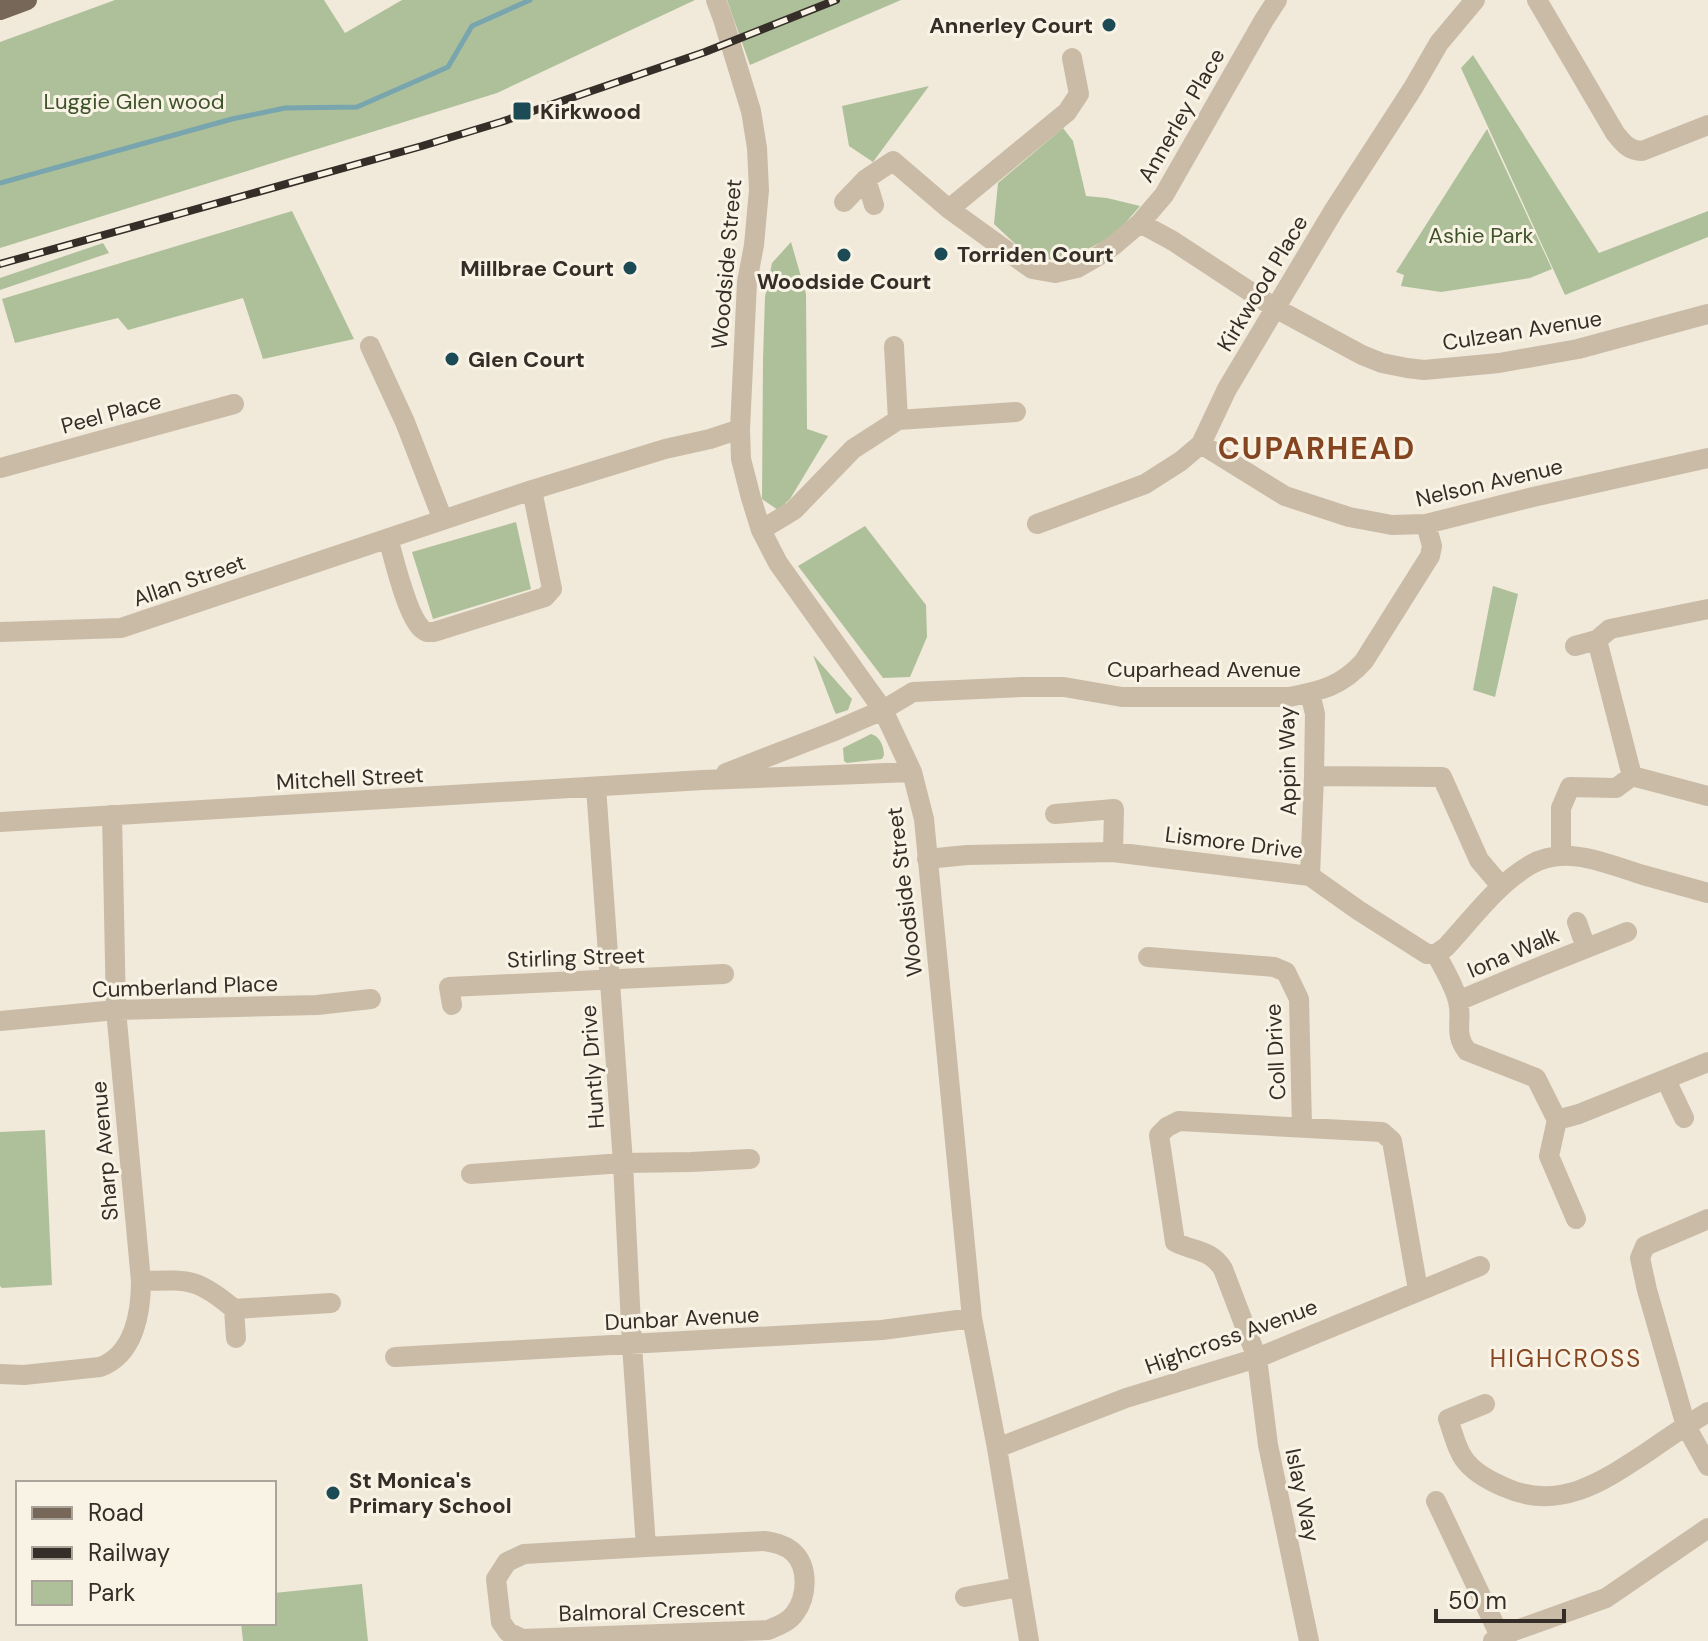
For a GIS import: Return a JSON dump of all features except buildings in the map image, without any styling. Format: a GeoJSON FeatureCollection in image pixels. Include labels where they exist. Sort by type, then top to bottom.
{"type":"FeatureCollection","features":[{"type":"Feature","properties":{"kind":"main road"},"geometry":{"type":"LineString","coordinates":[[0,10],[27,0]]}},
{"type":"Feature","properties":{"kind":"street","name":"Woodside Street"},"geometry":{"type":"LineString","coordinates":[[716,0],[748,100],[757,148],[759,190],[747,282],[741,459],[761,530],[778,563],[883,710],[912,772],[924,819],[972,1318],[1029,1641]]}},
{"type":"Feature","properties":{"kind":"street","name":"Annerley Place"},"geometry":{"type":"LineString","coordinates":[[866,179],[893,161],[949,209],[1032,269],[1055,273],[1077,268],[1113,246],[1140,223],[1164,195],[1277,0]]}},
{"type":"Feature","properties":{"kind":"street","name":"Kirkwood Place"},"geometry":{"type":"LineString","coordinates":[[1037,524],[1145,484],[1201,444],[1227,389],[1275,308],[1439,43],[1475,0]]}},
{"type":"Feature","properties":{"kind":"street"},"geometry":{"type":"LineString","coordinates":[[1537,0],[1625,145],[1634,151],[1642,151],[1708,125]]}},
{"type":"Feature","properties":{"kind":"street"},"geometry":{"type":"LineString","coordinates":[[949,209],[1067,112],[1079,94],[1072,58]]}},
{"type":"Feature","properties":{"kind":"street"},"geometry":{"type":"LineString","coordinates":[[844,202],[866,179],[874,205]]}},
{"type":"Feature","properties":{"kind":"street","name":"Culzean Avenue"},"geometry":{"type":"LineString","coordinates":[[1140,223],[1275,308],[1362,355],[1407,368],[1424,370],[1499,363],[1578,349],[1708,314]]}},
{"type":"Feature","properties":{"kind":"street"},"geometry":{"type":"LineString","coordinates":[[370,346],[405,422],[443,520]]}},
{"type":"Feature","properties":{"kind":"street"},"geometry":{"type":"LineString","coordinates":[[894,346],[898,420]]}},
{"type":"Feature","properties":{"kind":"street","name":"Peel Place"},"geometry":{"type":"LineString","coordinates":[[0,468],[234,404]]}},
{"type":"Feature","properties":{"kind":"street"},"geometry":{"type":"LineString","coordinates":[[761,530],[794,510],[853,449],[898,420],[1016,412]]}},
{"type":"Feature","properties":{"kind":"street","name":"Allan Street"},"geometry":{"type":"LineString","coordinates":[[0,632],[121,628],[532,490],[653,452],[740,429]]}},
{"type":"Feature","properties":{"kind":"street","name":"Nelson Avenue"},"geometry":{"type":"LineString","coordinates":[[1201,444],[1285,496],[1349,517],[1392,525],[1426,524],[1708,458]]}},
{"type":"Feature","properties":{"kind":"street"},"geometry":{"type":"LineString","coordinates":[[388,538],[411,613],[427,632],[545,597],[552,589],[532,490]]}},
{"type":"Feature","properties":{"kind":"street","name":"Cuparhead Avenue"},"geometry":{"type":"LineString","coordinates":[[883,710],[913,692],[1022,687],[1064,687],[1122,697],[1289,697],[1310,693],[1351,675],[1364,661],[1430,556],[1432,546],[1426,524]]}},
{"type":"Feature","properties":{"kind":"street"},"geometry":{"type":"LineString","coordinates":[[1575,646],[1597,640],[1610,629],[1708,609]]}},
{"type":"Feature","properties":{"kind":"street"},"geometry":{"type":"LineString","coordinates":[[1597,640],[1632,776]]}},
{"type":"Feature","properties":{"kind":"street","name":"Appin Way"},"geometry":{"type":"LineString","coordinates":[[1310,693],[1315,714],[1310,876]]}},
{"type":"Feature","properties":{"kind":"street","name":"Mitchell Street"},"geometry":{"type":"LineString","coordinates":[[703,780],[883,710]]}},
{"type":"Feature","properties":{"kind":"street","name":"Mitchell Street"},"geometry":{"type":"LineString","coordinates":[[0,822],[703,780],[912,772]]}},
{"type":"Feature","properties":{"kind":"street"},"geometry":{"type":"LineString","coordinates":[[1314,776],[1442,777],[1479,860],[1501,886]]}},
{"type":"Feature","properties":{"kind":"street"},"geometry":{"type":"LineString","coordinates":[[1632,776],[1708,796]]}},
{"type":"Feature","properties":{"kind":"street"},"geometry":{"type":"LineString","coordinates":[[1561,856],[1561,808],[1570,787],[1616,788],[1632,776]]}},
{"type":"Feature","properties":{"kind":"street","name":"Huntly Drive"},"geometry":{"type":"LineString","coordinates":[[596,787],[623,1163],[632,1345]]}},
{"type":"Feature","properties":{"kind":"street"},"geometry":{"type":"LineString","coordinates":[[1055,814],[1114,809],[1113,852]]}},
{"type":"Feature","properties":{"kind":"street","name":"Sharp Avenue"},"geometry":{"type":"LineString","coordinates":[[0,1374],[24,1375],[108,1365],[125,1348],[134,1332],[141,1304],[116,1010],[112,815]]}},
{"type":"Feature","properties":{"kind":"street","name":"Lismore Drive"},"geometry":{"type":"LineString","coordinates":[[927,859],[967,855],[1113,852],[1310,876],[1427,954],[1436,954]]}},
{"type":"Feature","properties":{"kind":"street"},"geometry":{"type":"LineString","coordinates":[[1576,1219],[1549,1156],[1557,1120],[1536,1078],[1467,1051],[1460,1042],[1458,1032],[1458,1001],[1436,954],[1501,886],[1547,857],[1586,857],[1708,893]]}},
{"type":"Feature","properties":{"kind":"street","name":"Iona Walk"},"geometry":{"type":"LineString","coordinates":[[1577,922],[1586,948]]}},
{"type":"Feature","properties":{"kind":"street","name":"Iona Walk"},"geometry":{"type":"LineString","coordinates":[[1458,1001],[1627,932]]}},
{"type":"Feature","properties":{"kind":"street","name":"Coll Drive"},"geometry":{"type":"LineString","coordinates":[[1148,957],[1274,967],[1286,972],[1299,999],[1302,1127]]}},
{"type":"Feature","properties":{"kind":"street","name":"Stirling Street"},"geometry":{"type":"LineString","coordinates":[[452,1005],[449,987],[724,974]]}},
{"type":"Feature","properties":{"kind":"street","name":"Cumberland Place"},"geometry":{"type":"LineString","coordinates":[[0,1021],[116,1010],[317,1005],[371,999]]}},
{"type":"Feature","properties":{"kind":"street"},"geometry":{"type":"LineString","coordinates":[[1557,1120],[1708,1062]]}},
{"type":"Feature","properties":{"kind":"street"},"geometry":{"type":"LineString","coordinates":[[1666,1080],[1684,1118]]}},
{"type":"Feature","properties":{"kind":"street","name":"Islay Way"},"geometry":{"type":"LineString","coordinates":[[1302,1127],[1179,1121],[1159,1135],[1175,1242],[1186,1248],[1207,1252],[1218,1261],[1257,1358],[1268,1445],[1309,1641]]}},
{"type":"Feature","properties":{"kind":"street"},"geometry":{"type":"LineString","coordinates":[[1302,1127],[1382,1132],[1392,1141],[1418,1290]]}},
{"type":"Feature","properties":{"kind":"street"},"geometry":{"type":"LineString","coordinates":[[471,1174],[623,1163],[750,1159]]}},
{"type":"Feature","properties":{"kind":"street"},"geometry":{"type":"LineString","coordinates":[[1708,1219],[1645,1246],[1640,1258],[1686,1426],[1708,1466]]}},
{"type":"Feature","properties":{"kind":"street","name":"Highcross Avenue"},"geometry":{"type":"LineString","coordinates":[[997,1448],[1126,1398],[1257,1358],[1480,1266]]}},
{"type":"Feature","properties":{"kind":"street"},"geometry":{"type":"LineString","coordinates":[[141,1281],[189,1281],[211,1290],[234,1309],[331,1303]]}},
{"type":"Feature","properties":{"kind":"street"},"geometry":{"type":"LineString","coordinates":[[234,1309],[236,1338]]}},
{"type":"Feature","properties":{"kind":"street","name":"Dunbar Avenue"},"geometry":{"type":"LineString","coordinates":[[395,1357],[882,1330],[972,1318]]}},
{"type":"Feature","properties":{"kind":"street"},"geometry":{"type":"LineString","coordinates":[[632,1345],[646,1547]]}},
{"type":"Feature","properties":{"kind":"street"},"geometry":{"type":"LineString","coordinates":[[1485,1404],[1448,1419],[1465,1461],[1511,1490],[1561,1496],[1611,1476],[1708,1412]]}},
{"type":"Feature","properties":{"kind":"street"},"geometry":{"type":"LineString","coordinates":[[1436,1501],[1497,1638],[1606,1598],[1708,1528]]}},
{"type":"Feature","properties":{"kind":"street","name":"Balmoral Crescent"},"geometry":{"type":"LineString","coordinates":[[765,1541],[782,1545],[794,1553],[802,1566],[805,1580],[803,1599],[794,1615],[780,1626],[768,1630],[522,1639],[508,1632],[501,1622],[496,1579],[507,1562],[524,1554],[646,1547],[765,1541]]}},
{"type":"Feature","properties":{"kind":"street"},"geometry":{"type":"LineString","coordinates":[[965,1597],[1019,1587]]}},
{"type":"Feature","properties":{"kind":"green space","name":"Luggie Glen wood"},"geometry":{"type":"Polygon","coordinates":[[[115,0],[324,0],[345,33],[402,0],[695,0],[497,93],[0,248],[0,42],[115,0]]]}},
{"type":"Feature","properties":{"kind":"green space"},"geometry":{"type":"Polygon","coordinates":[[[727,0],[901,0],[750,65],[727,0]]]}},
{"type":"Feature","properties":{"kind":"green space"},"geometry":{"type":"Polygon","coordinates":[[[1473,55],[1599,253],[1708,211],[1708,237],[1565,295],[1461,68],[1473,55]]]}},
{"type":"Feature","properties":{"kind":"green space"},"geometry":{"type":"Polygon","coordinates":[[[929,86],[873,162],[849,146],[842,106],[929,86]]]}},
{"type":"Feature","properties":{"kind":"green space"},"geometry":{"type":"Polygon","coordinates":[[[1063,128],[1073,141],[1086,196],[1140,206],[1115,235],[1063,262],[1027,255],[994,224],[998,183],[1063,128]]]}},
{"type":"Feature","properties":{"kind":"green space","name":"Ashie Park"},"geometry":{"type":"Polygon","coordinates":[[[1487,129],[1552,269],[1530,278],[1441,292],[1401,286],[1404,275],[1396,272],[1487,129]]]}},
{"type":"Feature","properties":{"kind":"green space"},"geometry":{"type":"Polygon","coordinates":[[[292,211],[354,339],[263,359],[243,298],[128,330],[118,318],[15,343],[2,299],[292,211]]]}},
{"type":"Feature","properties":{"kind":"green space"},"geometry":{"type":"Polygon","coordinates":[[[791,242],[806,294],[807,429],[828,436],[790,499],[778,510],[762,499],[765,297],[772,263],[791,242]]]}},
{"type":"Feature","properties":{"kind":"green space"},"geometry":{"type":"Polygon","coordinates":[[[103,243],[109,253],[0,290],[0,278],[103,243]]]}},
{"type":"Feature","properties":{"kind":"green space"},"geometry":{"type":"Polygon","coordinates":[[[516,522],[531,589],[433,619],[412,552],[516,522]]]}},
{"type":"Feature","properties":{"kind":"green space"},"geometry":{"type":"Polygon","coordinates":[[[865,526],[926,605],[927,637],[910,677],[883,678],[798,566],[865,526]]]}},
{"type":"Feature","properties":{"kind":"green space"},"geometry":{"type":"Polygon","coordinates":[[[1493,586],[1518,594],[1495,697],[1473,690],[1493,586]]]}},
{"type":"Feature","properties":{"kind":"green space"},"geometry":{"type":"Polygon","coordinates":[[[813,655],[852,699],[848,710],[836,714],[813,655]]]}},
{"type":"Feature","properties":{"kind":"green space"},"geometry":{"type":"Polygon","coordinates":[[[871,734],[882,745],[882,759],[844,761],[843,748],[871,734]]]}},
{"type":"Feature","properties":{"kind":"green space"},"geometry":{"type":"Polygon","coordinates":[[[45,1130],[52,1285],[2,1288],[0,1132],[45,1130]]]}},
{"type":"Feature","properties":{"kind":"green space"},"geometry":{"type":"Polygon","coordinates":[[[362,1584],[368,1641],[243,1641],[241,1625],[276,1625],[276,1593],[362,1584]]]}},
{"type":"Feature","properties":{"kind":"waterway"},"geometry":{"type":"LineString","coordinates":[[0,183],[232,119],[285,108],[357,107],[448,67],[472,26],[530,0]]}},
{"type":"Feature","properties":{"kind":"railway"},"geometry":{"type":"LineString","coordinates":[[0,264],[501,122],[705,52],[836,0]]}},
{"type":"Feature","properties":{"kind":"place","name":"Annerley Court"},"geometry":{"type":"Point","coordinates":[1109,25]}},
{"type":"Feature","properties":{"kind":"place","name":"Kirkwood"},"geometry":{"type":"Point","coordinates":[522,111]}},
{"type":"Feature","properties":{"kind":"place","name":"Torriden Court"},"geometry":{"type":"Point","coordinates":[941,254]}},
{"type":"Feature","properties":{"kind":"place","name":"Woodside Court"},"geometry":{"type":"Point","coordinates":[844,255]}},
{"type":"Feature","properties":{"kind":"place","name":"Millbrae Court"},"geometry":{"type":"Point","coordinates":[630,268]}},
{"type":"Feature","properties":{"kind":"place","name":"Glen Court"},"geometry":{"type":"Point","coordinates":[452,359]}},
{"type":"Feature","properties":{"kind":"place","name":"St Monica's Primary School"},"geometry":{"type":"Point","coordinates":[333,1493]}},
{"type":"Feature","properties":{"kind":"district","name":"CUPARHEAD"},"geometry":{"type":"Point","coordinates":[1317,449]}},
{"type":"Feature","properties":{"kind":"district","name":"HIGHCROSS"},"geometry":{"type":"Point","coordinates":[1566,1359]}}]}
